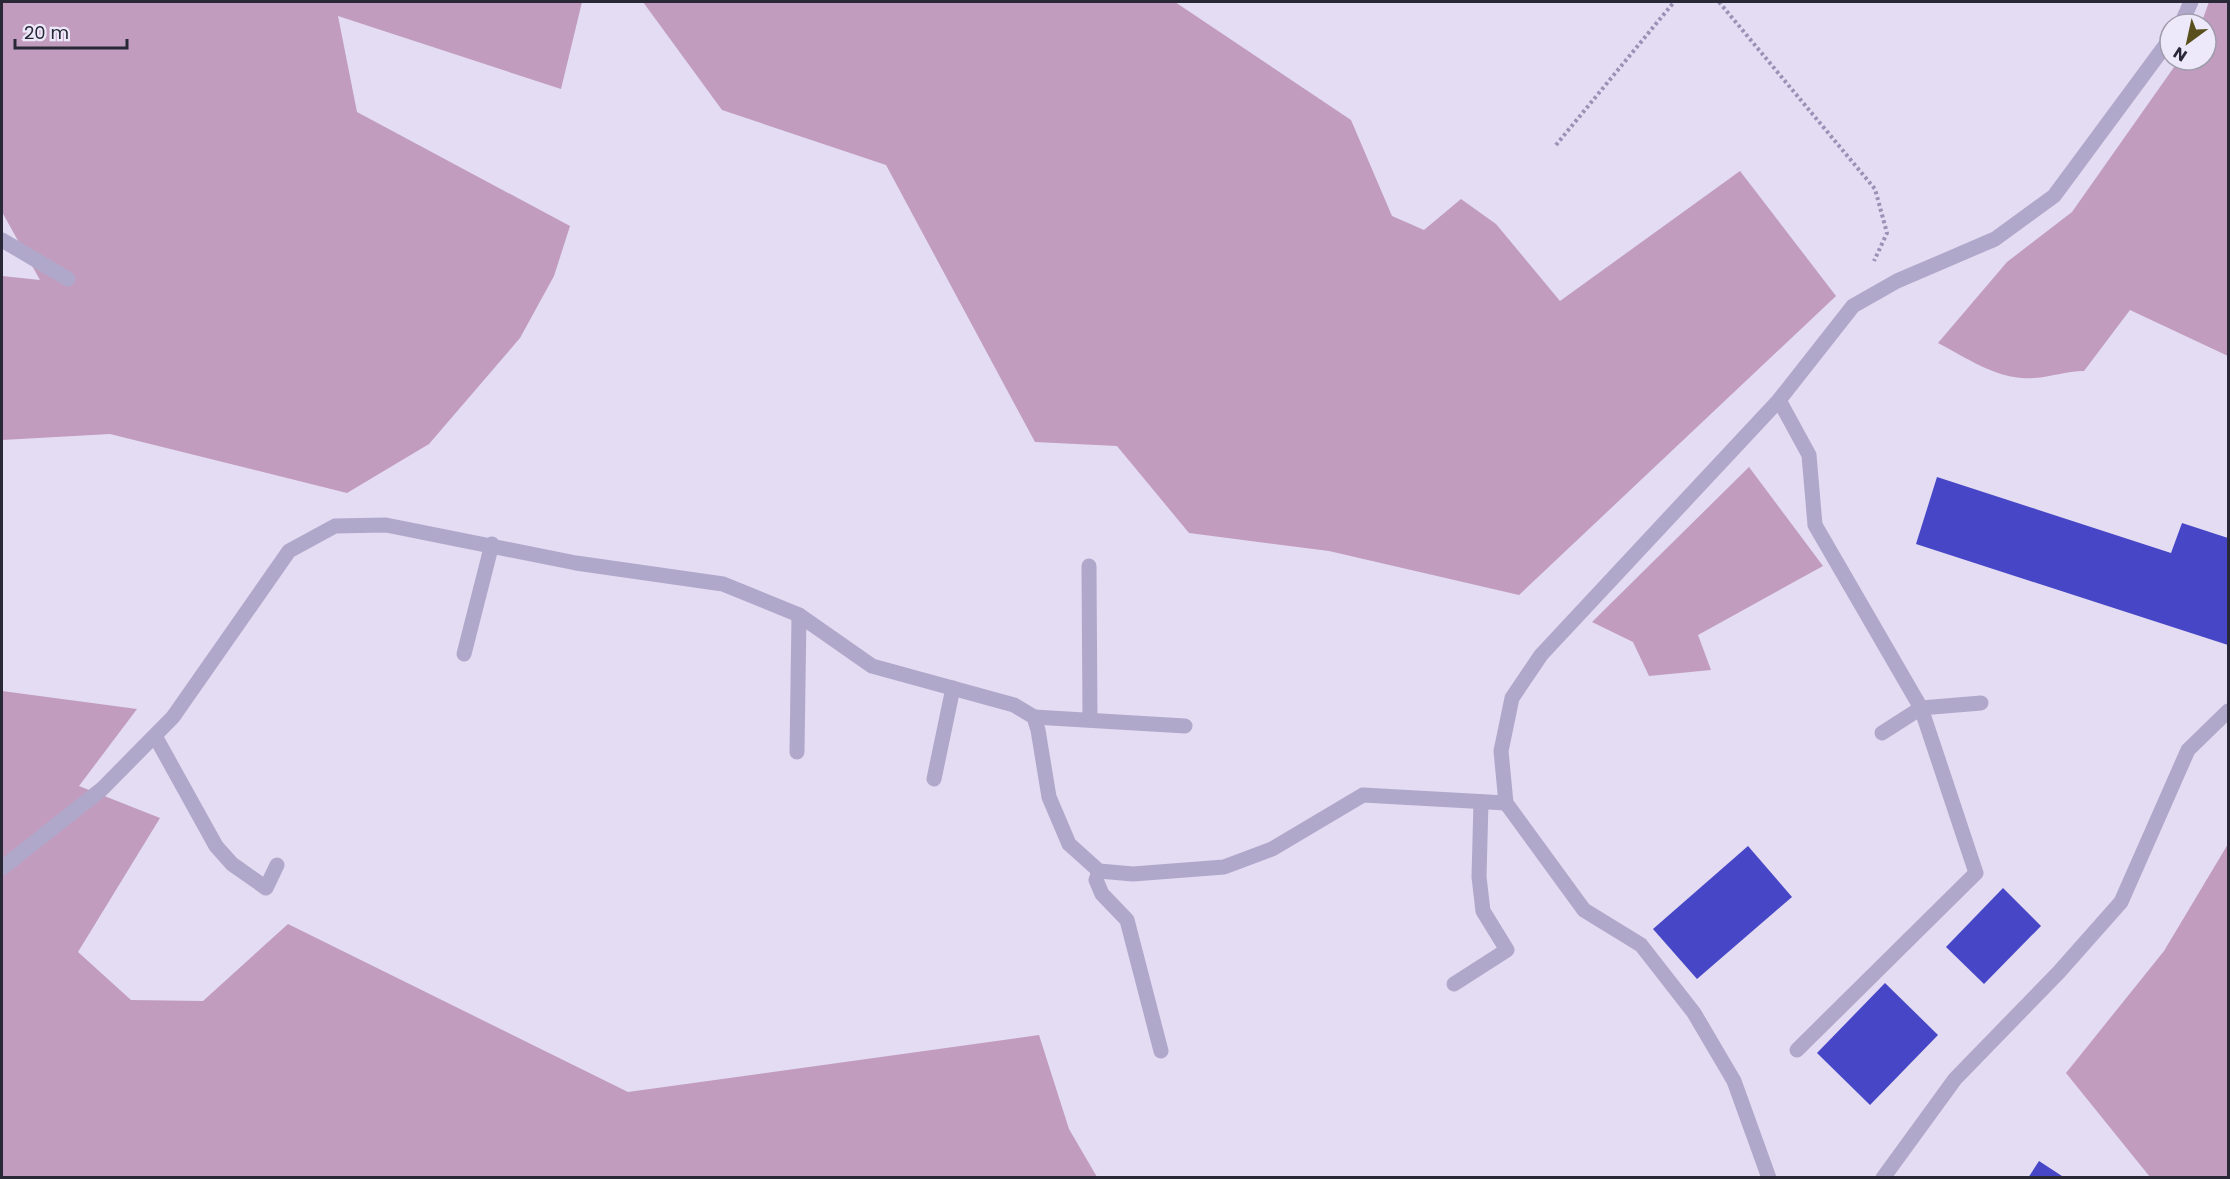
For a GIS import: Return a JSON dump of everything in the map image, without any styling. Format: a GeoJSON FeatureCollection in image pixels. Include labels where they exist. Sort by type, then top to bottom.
{"type":"FeatureCollection","features":[{"type":"Feature","properties":{"kind":"street"},"geometry":{"type":"LineString","coordinates":[[1769,1178],[1734,1081],[1694,1013],[1641,945],[1584,910],[1506,804],[1501,751],[1512,698],[1535,664],[1779,400],[1853,306],[1897,281],[1995,239],[2054,196],[2158,55]]}},
{"type":"Feature","properties":{"kind":"street"},"geometry":{"type":"LineString","coordinates":[[2,240],[68,279]]}},
{"type":"Feature","properties":{"kind":"street"},"geometry":{"type":"LineString","coordinates":[[1779,400],[1809,454],[1815,525],[1921,708],[1976,873],[1797,1050]]}},
{"type":"Feature","properties":{"kind":"street"},"geometry":{"type":"LineString","coordinates":[[2,868],[102,789],[155,736],[173,717],[289,551],[335,526],[386,525],[492,544],[576,563],[723,584],[799,615],[872,666],[1014,705],[1034,717],[1185,726]]}},
{"type":"Feature","properties":{"kind":"street"},"geometry":{"type":"LineString","coordinates":[[464,654],[492,544]]}},
{"type":"Feature","properties":{"kind":"street"},"geometry":{"type":"LineString","coordinates":[[1089,566],[1090,720]]}},
{"type":"Feature","properties":{"kind":"street"},"geometry":{"type":"LineString","coordinates":[[797,752],[799,615]]}},
{"type":"Feature","properties":{"kind":"street"},"geometry":{"type":"LineString","coordinates":[[934,779],[953,688]]}},
{"type":"Feature","properties":{"kind":"street"},"geometry":{"type":"LineString","coordinates":[[1882,733],[1921,708],[1981,704]]}},
{"type":"Feature","properties":{"kind":"street"},"geometry":{"type":"LineString","coordinates":[[1883,1178],[1955,1079],[2059,972],[2121,902],[2188,750],[2229,711]]}},
{"type":"Feature","properties":{"kind":"street"},"geometry":{"type":"LineString","coordinates":[[1034,717],[1049,797],[1069,844],[1099,871],[1133,874],[1224,867],[1272,849],[1363,795],[1506,804]]}},
{"type":"Feature","properties":{"kind":"street"},"geometry":{"type":"LineString","coordinates":[[155,736],[216,846],[232,864],[266,888],[278,865]]}},
{"type":"Feature","properties":{"kind":"street"},"geometry":{"type":"LineString","coordinates":[[1454,984],[1507,950],[1483,911],[1479,877],[1481,802]]}},
{"type":"Feature","properties":{"kind":"street"},"geometry":{"type":"LineString","coordinates":[[1099,871],[1096,880],[1101,894],[1127,920],[1161,1051]]}},
{"type":"Feature","properties":{"kind":"path"},"geometry":{"type":"LineString","coordinates":[[1556,145],[1674,2]]}},
{"type":"Feature","properties":{"kind":"path"},"geometry":{"type":"LineString","coordinates":[[1719,2],[1875,189],[1887,233],[1872,265]]}},
{"type":"Feature","properties":{"kind":"shaded area"},"geometry":{"type":"Polygon","coordinates":[[[2,2],[582,2],[561,89],[338,16],[357,112],[570,226],[554,276],[520,338],[429,444],[347,493],[110,434],[2,440],[2,276],[40,280],[2,212],[2,2]]]}},
{"type":"Feature","properties":{"kind":"shaded area"},"geometry":{"type":"Polygon","coordinates":[[[643,2],[1175,2],[1351,120],[1392,216],[1424,230],[1461,199],[1496,224],[1560,301],[1740,171],[1836,296],[1519,595],[1329,551],[1189,533],[1117,446],[1035,442],[886,165],[722,110],[643,2]]]}},
{"type":"Feature","properties":{"kind":"shaded area"},"geometry":{"type":"Polygon","coordinates":[[[2209,2],[2228,2],[2228,356],[2130,310],[2084,371],[2034,378],[2008,376],[1984,367],[1938,343],[2007,262],[2072,212],[2171,72],[2218,72],[2218,12],[2205,12],[2209,2]]]}},
{"type":"Feature","properties":{"kind":"shaded area"},"geometry":{"type":"Polygon","coordinates":[[[1749,467],[1823,566],[1698,635],[1711,670],[1649,676],[1633,642],[1592,622],[1749,467]]]}},
{"type":"Feature","properties":{"kind":"shaded area"},"geometry":{"type":"Polygon","coordinates":[[[2,691],[137,709],[79,786],[160,818],[78,952],[131,1000],[203,1001],[288,924],[628,1092],[1039,1035],[1069,1129],[1097,1177],[2,1178],[2,691]]]}},
{"type":"Feature","properties":{"kind":"shaded area"},"geometry":{"type":"Polygon","coordinates":[[[2228,844],[2228,1177],[2150,1177],[2066,1073],[2164,951],[2228,844]]]}},
{"type":"Feature","properties":{"kind":"building"},"geometry":{"type":"Polygon","coordinates":[[[1937,477],[2171,553],[2182,523],[2228,538],[2228,645],[1916,544],[1937,477]]]}},
{"type":"Feature","properties":{"kind":"building"},"geometry":{"type":"Polygon","coordinates":[[[1748,846],[1792,897],[1697,979],[1653,929],[1748,846]]]}},
{"type":"Feature","properties":{"kind":"building"},"geometry":{"type":"Polygon","coordinates":[[[2003,888],[2041,926],[1984,984],[1946,947],[2003,888]]]}},
{"type":"Feature","properties":{"kind":"building"},"geometry":{"type":"Polygon","coordinates":[[[1885,983],[1938,1035],[1870,1105],[1817,1053],[1885,983]]]}},
{"type":"Feature","properties":{"kind":"building"},"geometry":{"type":"Polygon","coordinates":[[[2039,1161],[2065,1178],[2028,1178],[2039,1161]]]}}]}
